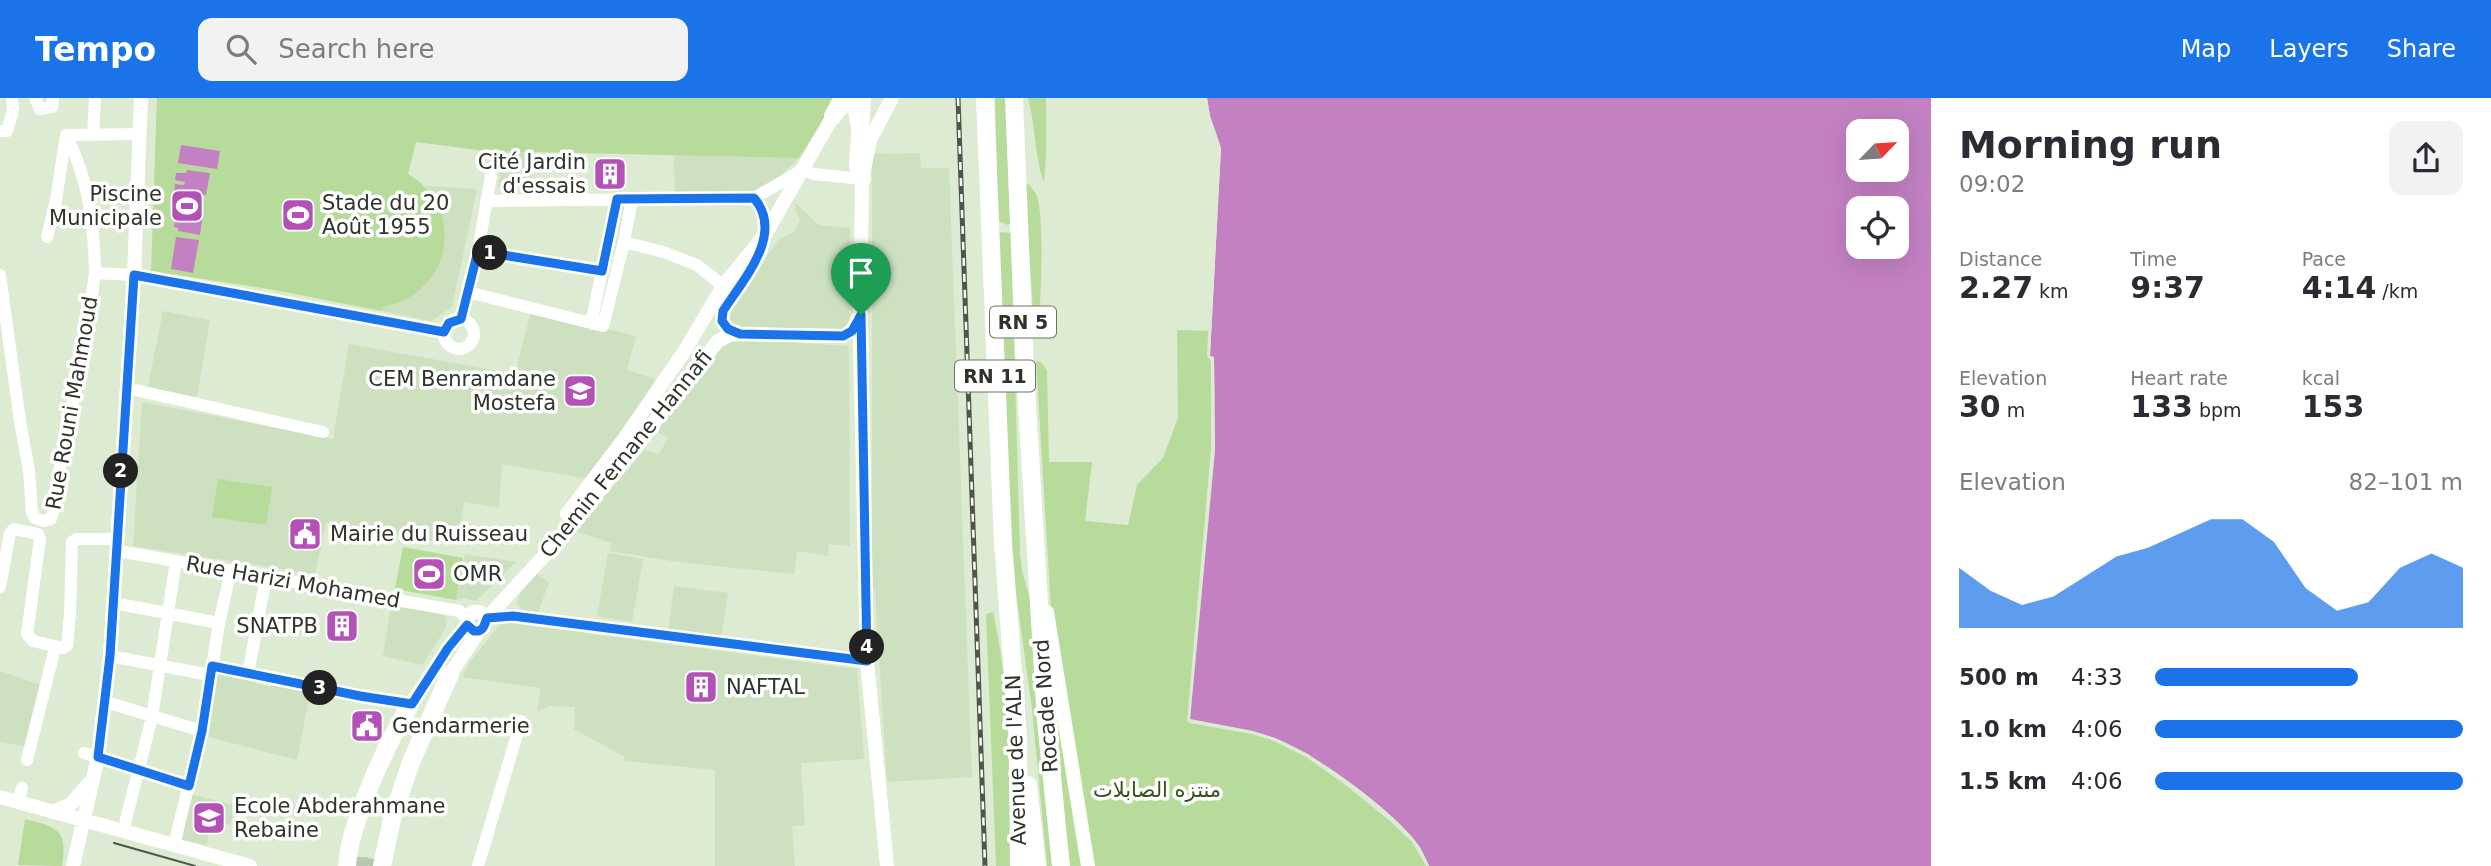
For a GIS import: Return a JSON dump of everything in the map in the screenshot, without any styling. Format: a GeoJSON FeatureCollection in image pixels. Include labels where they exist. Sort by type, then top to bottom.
{"type":"FeatureCollection","features":[{"type":"Feature","properties":{"kind":"highway"},"geometry":{"type":"LineString","coordinates":[[833,116],[843,98]]}},
{"type":"Feature","properties":{"kind":"highway"},"geometry":{"type":"LineString","coordinates":[[862,98],[858,165],[862,179]]}},
{"type":"Feature","properties":{"kind":"highway","name":"RN 11"},"geometry":{"type":"LineString","coordinates":[[985,98],[998,429],[1012,653]]}},
{"type":"Feature","properties":{"kind":"highway","name":"RN 5"},"geometry":{"type":"LineString","coordinates":[[1014,98],[1036,546]]}},
{"type":"Feature","properties":{"kind":"highway","name":"Rocade Nord"},"geometry":{"type":"LineString","coordinates":[[1036,546],[1046,721],[1061,866]]}},
{"type":"Feature","properties":{"kind":"highway","name":"Avenue de l'ALN"},"geometry":{"type":"LineString","coordinates":[[1012,653],[1018,739],[1019,866]]}},
{"type":"Feature","properties":{"kind":"highway","name":"Rocade Nord"},"geometry":{"type":"LineString","coordinates":[[1012,653],[1019,677],[1037,866]]}},
{"type":"Feature","properties":{"kind":"highway"},"geometry":{"type":"LineString","coordinates":[[366,862],[393,819],[411,762],[450,674]]}},
{"type":"Feature","properties":{"kind":"highway"},"geometry":{"type":"LineString","coordinates":[[366,862],[382,784],[409,725],[410,706]]}},
{"type":"Feature","properties":{"kind":"highway"},"geometry":{"type":"LineString","coordinates":[[366,862],[411,742]]}},
{"type":"Feature","properties":{"kind":"main road"},"geometry":{"type":"LineString","coordinates":[[73,866],[92,780],[91,755],[106,702],[134,275],[141,98]]}},
{"type":"Feature","properties":{"kind":"main road"},"geometry":{"type":"LineString","coordinates":[[887,866],[867,661],[861,315],[862,179],[870,140],[891,98]]}},
{"type":"Feature","properties":{"kind":"main road"},"geometry":{"type":"LineString","coordinates":[[833,116],[844,106],[851,105],[855,110],[859,128]]}},
{"type":"Feature","properties":{"kind":"main road","name":"Chemin Fernane Hannafi"},"geometry":{"type":"LineString","coordinates":[[478,621],[557,527],[624,439],[684,352],[723,286],[765,235],[833,116]]}},
{"type":"Feature","properties":{"kind":"main road"},"geometry":{"type":"LineString","coordinates":[[740,334],[728,329],[722,321],[723,311],[761,249],[765,235]]}},
{"type":"Feature","properties":{"kind":"main road","name":"Chemin Fernane Hannafi"},"geometry":{"type":"LineString","coordinates":[[478,621],[554,545],[718,341],[725,336],[740,334],[843,336],[852,331],[861,315]]}},
{"type":"Feature","properties":{"kind":"main road"},"geometry":{"type":"LineString","coordinates":[[1036,546],[1088,866]]}},
{"type":"Feature","properties":{"kind":"main road"},"geometry":{"type":"LineString","coordinates":[[411,742],[478,621]]}},
{"type":"Feature","properties":{"kind":"main road"},"geometry":{"type":"LineString","coordinates":[[410,706],[448,648],[478,621]]}},
{"type":"Feature","properties":{"kind":"main road"},"geometry":{"type":"LineString","coordinates":[[53,812],[71,804],[92,780]]}},
{"type":"Feature","properties":{"kind":"main road"},"geometry":{"type":"LineString","coordinates":[[0,797],[250,866]]}},
{"type":"Feature","properties":{"kind":"street"},"geometry":{"type":"LineString","coordinates":[[0,131],[7,131],[13,110],[12,98]]}},
{"type":"Feature","properties":{"kind":"street"},"geometry":{"type":"LineString","coordinates":[[35,98],[40,109],[52,107],[53,98]]}},
{"type":"Feature","properties":{"kind":"street"},"geometry":{"type":"LineString","coordinates":[[93,135],[95,98]]}},
{"type":"Feature","properties":{"kind":"street"},"geometry":{"type":"LineString","coordinates":[[66,135],[140,134]]}},
{"type":"Feature","properties":{"kind":"street"},"geometry":{"type":"LineString","coordinates":[[47,237],[66,135]]}},
{"type":"Feature","properties":{"kind":"street"},"geometry":{"type":"LineString","coordinates":[[66,135],[87,186],[94,234],[95,273]]}},
{"type":"Feature","properties":{"kind":"street"},"geometry":{"type":"LineString","coordinates":[[486,201],[754,198],[800,171],[862,179]]}},
{"type":"Feature","properties":{"kind":"street"},"geometry":{"type":"LineString","coordinates":[[461,319],[478,251],[491,176]]}},
{"type":"Feature","properties":{"kind":"street"},"geometry":{"type":"LineString","coordinates":[[754,198],[764,215],[765,235]]}},
{"type":"Feature","properties":{"kind":"street"},"geometry":{"type":"LineString","coordinates":[[598,324],[602,271],[617,199]]}},
{"type":"Feature","properties":{"kind":"street"},"geometry":{"type":"LineString","coordinates":[[598,324],[624,242],[632,199]]}},
{"type":"Feature","properties":{"kind":"street"},"geometry":{"type":"LineString","coordinates":[[624,242],[663,252],[697,265],[723,286]]}},
{"type":"Feature","properties":{"kind":"street"},"geometry":{"type":"LineString","coordinates":[[478,251],[602,271]]}},
{"type":"Feature","properties":{"kind":"street","name":"Rue Rouni Mahmoud"},"geometry":{"type":"LineString","coordinates":[[0,275],[29,471],[32,512],[35,519],[43,521],[51,519],[55,509],[60,465],[87,337],[95,273],[134,275],[444,332]]}},
{"type":"Feature","properties":{"kind":"street"},"geometry":{"type":"LineString","coordinates":[[468,292],[598,324]]}},
{"type":"Feature","properties":{"kind":"street"},"geometry":{"type":"LineString","coordinates":[[461,319],[469,323],[474,332],[468,347],[458,350],[446,342],[444,332],[449,323],[461,319]]}},
{"type":"Feature","properties":{"kind":"street"},"geometry":{"type":"LineString","coordinates":[[127,388],[323,432]]}},
{"type":"Feature","properties":{"kind":"street"},"geometry":{"type":"LineString","coordinates":[[0,587],[10,533],[19,529],[38,534],[40,539],[27,634],[33,641],[55,648],[27,760]]}},
{"type":"Feature","properties":{"kind":"street","name":"Rue Harizi Mohamed"},"geometry":{"type":"LineString","coordinates":[[55,648],[63,648],[68,642],[72,541],[77,539],[118,545],[176,561],[459,611],[478,621]]}},
{"type":"Feature","properties":{"kind":"street"},"geometry":{"type":"LineString","coordinates":[[123,831],[152,717],[176,561]]}},
{"type":"Feature","properties":{"kind":"street"},"geometry":{"type":"LineString","coordinates":[[174,845],[202,731],[219,623],[231,570]]}},
{"type":"Feature","properties":{"kind":"street"},"geometry":{"type":"LineString","coordinates":[[248,674],[266,576]]}},
{"type":"Feature","properties":{"kind":"street"},"geometry":{"type":"LineString","coordinates":[[114,603],[219,623]]}},
{"type":"Feature","properties":{"kind":"street"},"geometry":{"type":"LineString","coordinates":[[478,621],[513,616],[867,661]]}},
{"type":"Feature","properties":{"kind":"street"},"geometry":{"type":"LineString","coordinates":[[110,656],[160,666],[248,674],[410,706]]}},
{"type":"Feature","properties":{"kind":"street"},"geometry":{"type":"LineString","coordinates":[[106,702],[202,731]]}},
{"type":"Feature","properties":{"kind":"street"},"geometry":{"type":"LineString","coordinates":[[478,866],[521,721]]}},
{"type":"Feature","properties":{"kind":"street"},"geometry":{"type":"LineString","coordinates":[[91,755],[189,786]]}},
{"type":"Feature","properties":{"kind":"street"},"geometry":{"type":"LineString","coordinates":[[18,803],[22,788]]}},
{"type":"Feature","properties":{"kind":"shaded area"},"geometry":{"type":"Polygon","coordinates":[[[1207,98],[1931,98],[1931,866],[1429,866],[1413,838],[1401,825],[1348,781],[1309,755],[1264,735],[1190,720],[1215,449],[1214,357],[1210,356],[1221,148],[1207,98]]]}},
{"type":"Feature","properties":{"kind":"shaded area"},"geometry":{"type":"Polygon","coordinates":[[[181,145],[220,151],[217,169],[178,163],[181,145]]]}},
{"type":"Feature","properties":{"kind":"shaded area"},"geometry":{"type":"Polygon","coordinates":[[[503,151],[534,152],[531,189],[498,188],[503,151]]]}},
{"type":"Feature","properties":{"kind":"shaded area"},"geometry":{"type":"Polygon","coordinates":[[[920,153],[921,168],[949,168],[972,777],[887,782],[872,574],[872,154],[920,153]]]}},
{"type":"Feature","properties":{"kind":"shaded area"},"geometry":{"type":"Polygon","coordinates":[[[674,155],[799,158],[775,181],[752,194],[675,193],[674,155]]]}},
{"type":"Feature","properties":{"kind":"shaded area"},"geometry":{"type":"Polygon","coordinates":[[[187,170],[210,173],[206,195],[201,195],[198,211],[203,212],[200,235],[178,231],[178,228],[174,227],[175,221],[179,221],[179,217],[174,215],[175,208],[181,209],[181,206],[174,204],[175,196],[182,197],[183,194],[174,192],[175,184],[184,185],[185,182],[175,180],[176,173],[186,173],[187,170]]]}},
{"type":"Feature","properties":{"kind":"shaded area"},"geometry":{"type":"Polygon","coordinates":[[[425,186],[477,189],[452,307],[431,321],[382,311],[383,307],[395,305],[433,196],[425,186]]]}},
{"type":"Feature","properties":{"kind":"shaded area"},"geometry":{"type":"Polygon","coordinates":[[[793,201],[819,225],[850,228],[850,321],[836,331],[731,326],[726,317],[778,240],[794,232],[800,221],[793,201]]]}},
{"type":"Feature","properties":{"kind":"shaded area"},"geometry":{"type":"Polygon","coordinates":[[[176,237],[199,240],[193,273],[171,269],[176,237]]]}},
{"type":"Feature","properties":{"kind":"shaded area"},"geometry":{"type":"Polygon","coordinates":[[[163,311],[210,320],[197,397],[148,387],[163,311]]]}},
{"type":"Feature","properties":{"kind":"shaded area"},"geometry":{"type":"Polygon","coordinates":[[[531,311],[636,336],[627,370],[655,379],[642,403],[588,479],[502,464],[499,508],[464,502],[457,545],[326,523],[315,574],[133,546],[142,402],[333,439],[349,344],[515,374],[531,311]]]}},
{"type":"Feature","properties":{"kind":"shaded area"},"geometry":{"type":"Polygon","coordinates":[[[731,339],[849,346],[850,546],[829,544],[828,556],[797,551],[794,574],[678,562],[610,551],[611,543],[576,531],[644,450],[659,454],[668,438],[657,432],[694,376],[720,346],[731,339]]]}},
{"type":"Feature","properties":{"kind":"shaded area"},"geometry":{"type":"Polygon","coordinates":[[[608,553],[643,559],[632,622],[597,616],[608,553]]]}},
{"type":"Feature","properties":{"kind":"shaded area"},"geometry":{"type":"Polygon","coordinates":[[[465,554],[516,562],[476,601],[463,598],[456,600],[465,554]]]}},
{"type":"Feature","properties":{"kind":"shaded area"},"geometry":{"type":"Polygon","coordinates":[[[536,573],[549,582],[538,613],[524,610],[517,604],[521,592],[536,573]]]}},
{"type":"Feature","properties":{"kind":"shaded area"},"geometry":{"type":"Polygon","coordinates":[[[674,586],[728,593],[721,638],[668,631],[674,586]]]}},
{"type":"Feature","properties":{"kind":"shaded area"},"geometry":{"type":"Polygon","coordinates":[[[391,606],[442,613],[446,619],[446,628],[422,665],[383,656],[391,606]]]}},
{"type":"Feature","properties":{"kind":"shaded area"},"geometry":{"type":"Polygon","coordinates":[[[502,622],[857,669],[864,759],[801,763],[805,825],[792,826],[795,866],[715,866],[715,770],[624,761],[625,757],[574,729],[575,707],[550,706],[537,711],[541,688],[462,677],[469,663],[502,622]]]}},
{"type":"Feature","properties":{"kind":"shaded area"},"geometry":{"type":"Polygon","coordinates":[[[0,671],[43,686],[27,747],[0,742],[0,671]]]}},
{"type":"Feature","properties":{"kind":"shaded area"},"geometry":{"type":"Polygon","coordinates":[[[214,672],[254,680],[255,683],[270,687],[273,685],[310,693],[297,760],[205,736],[214,672]]]}},
{"type":"Feature","properties":{"kind":"shaded area","name":"Ecole Abderahmane Rebaine"},"geometry":{"type":"Polygon","coordinates":[[[191,794],[236,806],[230,825],[213,821],[206,845],[179,839],[191,794]]]}},
{"type":"Feature","properties":{"kind":"green space","name":"Stade du 20 Août 1955"},"geometry":{"type":"Polygon","coordinates":[[[157,98],[837,98],[799,158],[486,151],[416,142],[408,174],[427,190],[439,208],[444,228],[444,249],[437,269],[424,286],[406,299],[383,307],[382,311],[269,289],[151,271],[157,98]]]}},
{"type":"Feature","properties":{"kind":"green space"},"geometry":{"type":"Polygon","coordinates":[[[995,98],[1006,98],[1008,225],[998,221],[995,98]]]}},
{"type":"Feature","properties":{"kind":"green space"},"geometry":{"type":"Polygon","coordinates":[[[1028,98],[1046,98],[1044,182],[1038,162],[1028,98]]]}},
{"type":"Feature","properties":{"kind":"green space"},"geometry":{"type":"Polygon","coordinates":[[[1025,181],[1036,194],[1041,219],[1041,280],[1036,330],[1034,329],[1025,181]]]}},
{"type":"Feature","properties":{"kind":"green space"},"geometry":{"type":"Polygon","coordinates":[[[998,232],[1011,233],[1020,553],[1030,598],[1054,866],[1047,866],[1032,709],[1011,556],[998,232]]]}},
{"type":"Feature","properties":{"kind":"green space","name":"منتزه الصابلات"},"geometry":{"type":"Polygon","coordinates":[[[1177,330],[1211,331],[1210,356],[1253,731],[1308,754],[1408,833],[1429,866],[1092,866],[1051,609],[1036,361],[1042,363],[1047,371],[1049,462],[1092,462],[1085,521],[1128,525],[1137,485],[1163,458],[1178,418],[1177,330]]]}},
{"type":"Feature","properties":{"kind":"green space"},"geometry":{"type":"Polygon","coordinates":[[[218,479],[272,487],[266,525],[212,517],[218,479]]]}},
{"type":"Feature","properties":{"kind":"green space","name":"OMR"},"geometry":{"type":"Polygon","coordinates":[[[403,547],[463,558],[456,600],[395,589],[403,547]]]}},
{"type":"Feature","properties":{"kind":"green space"},"geometry":{"type":"Polygon","coordinates":[[[993,612],[1007,707],[1011,866],[996,866],[986,614],[993,612]]]}},
{"type":"Feature","properties":{"kind":"green space"},"geometry":{"type":"Polygon","coordinates":[[[1056,704],[1084,866],[1068,866],[1056,704]]]}},
{"type":"Feature","properties":{"kind":"green space"},"geometry":{"type":"Polygon","coordinates":[[[25,819],[58,832],[63,844],[62,866],[18,865],[25,819]]]}},
{"type":"Feature","properties":{"kind":"pier"},"geometry":{"type":"Polygon","coordinates":[[[1204,98],[1207,98],[1221,148],[1210,356],[1214,357],[1215,449],[1190,719],[1253,731],[1308,754],[1345,780],[1408,833],[1420,847],[1429,866],[1426,866],[1412,842],[1390,821],[1306,757],[1274,741],[1252,734],[1187,721],[1211,449],[1211,360],[1207,356],[1217,148],[1206,117],[1204,98]]]}},
{"type":"Feature","properties":{"kind":"tunnel"},"geometry":{"type":"LineString","coordinates":[[359,866],[360,857]]}},
{"type":"Feature","properties":{"kind":"tunnel"},"geometry":{"type":"LineString","coordinates":[[371,866],[373,859]]}},
{"type":"Feature","properties":{"kind":"tram line"},"geometry":{"type":"LineString","coordinates":[[114,843],[195,866]]}},
{"type":"Feature","properties":{"kind":"railway"},"geometry":{"type":"LineString","coordinates":[[958,98],[985,866]]}},
{"type":"Feature","properties":{"kind":"place","name":"Cité Jardin d'essais"},"geometry":{"type":"Point","coordinates":[610,174]}},
{"type":"Feature","properties":{"kind":"place","name":"Piscine Municipale"},"geometry":{"type":"Point","coordinates":[187,206]}},
{"type":"Feature","properties":{"kind":"place","name":"Stade du 20 Août 1955"},"geometry":{"type":"Point","coordinates":[298,215]}},
{"type":"Feature","properties":{"kind":"place","name":"CEM Benramdane Mostefa"},"geometry":{"type":"Point","coordinates":[580,391]}},
{"type":"Feature","properties":{"kind":"place","name":"Mairie du Ruisseau"},"geometry":{"type":"Point","coordinates":[305,534]}},
{"type":"Feature","properties":{"kind":"place","name":"OMR"},"geometry":{"type":"Point","coordinates":[429,574]}},
{"type":"Feature","properties":{"kind":"place","name":"SNATPB"},"geometry":{"type":"Point","coordinates":[342,626]}},
{"type":"Feature","properties":{"kind":"place","name":"NAFTAL"},"geometry":{"type":"Point","coordinates":[701,687]}},
{"type":"Feature","properties":{"kind":"place","name":"Gendarmerie"},"geometry":{"type":"Point","coordinates":[367,726]}},
{"type":"Feature","properties":{"kind":"place","name":"Ecole Abderahmane Rebaine"},"geometry":{"type":"Point","coordinates":[209,818]}},
{"type":"Feature","properties":{"kind":"route"},"geometry":{"type":"LineString","coordinates":[[754,198],[764,215],[765,235],[761,249],[723,311],[722,321],[728,329],[740,334],[843,336],[852,331],[861,315],[867,661],[513,616],[487,618],[480,631],[471,630],[467,625],[448,648],[412,704],[212,666],[202,731],[189,786],[98,757],[110,656],[134,275],[444,332],[449,323],[461,319],[478,251],[602,271],[617,199],[754,198]]}}]}
